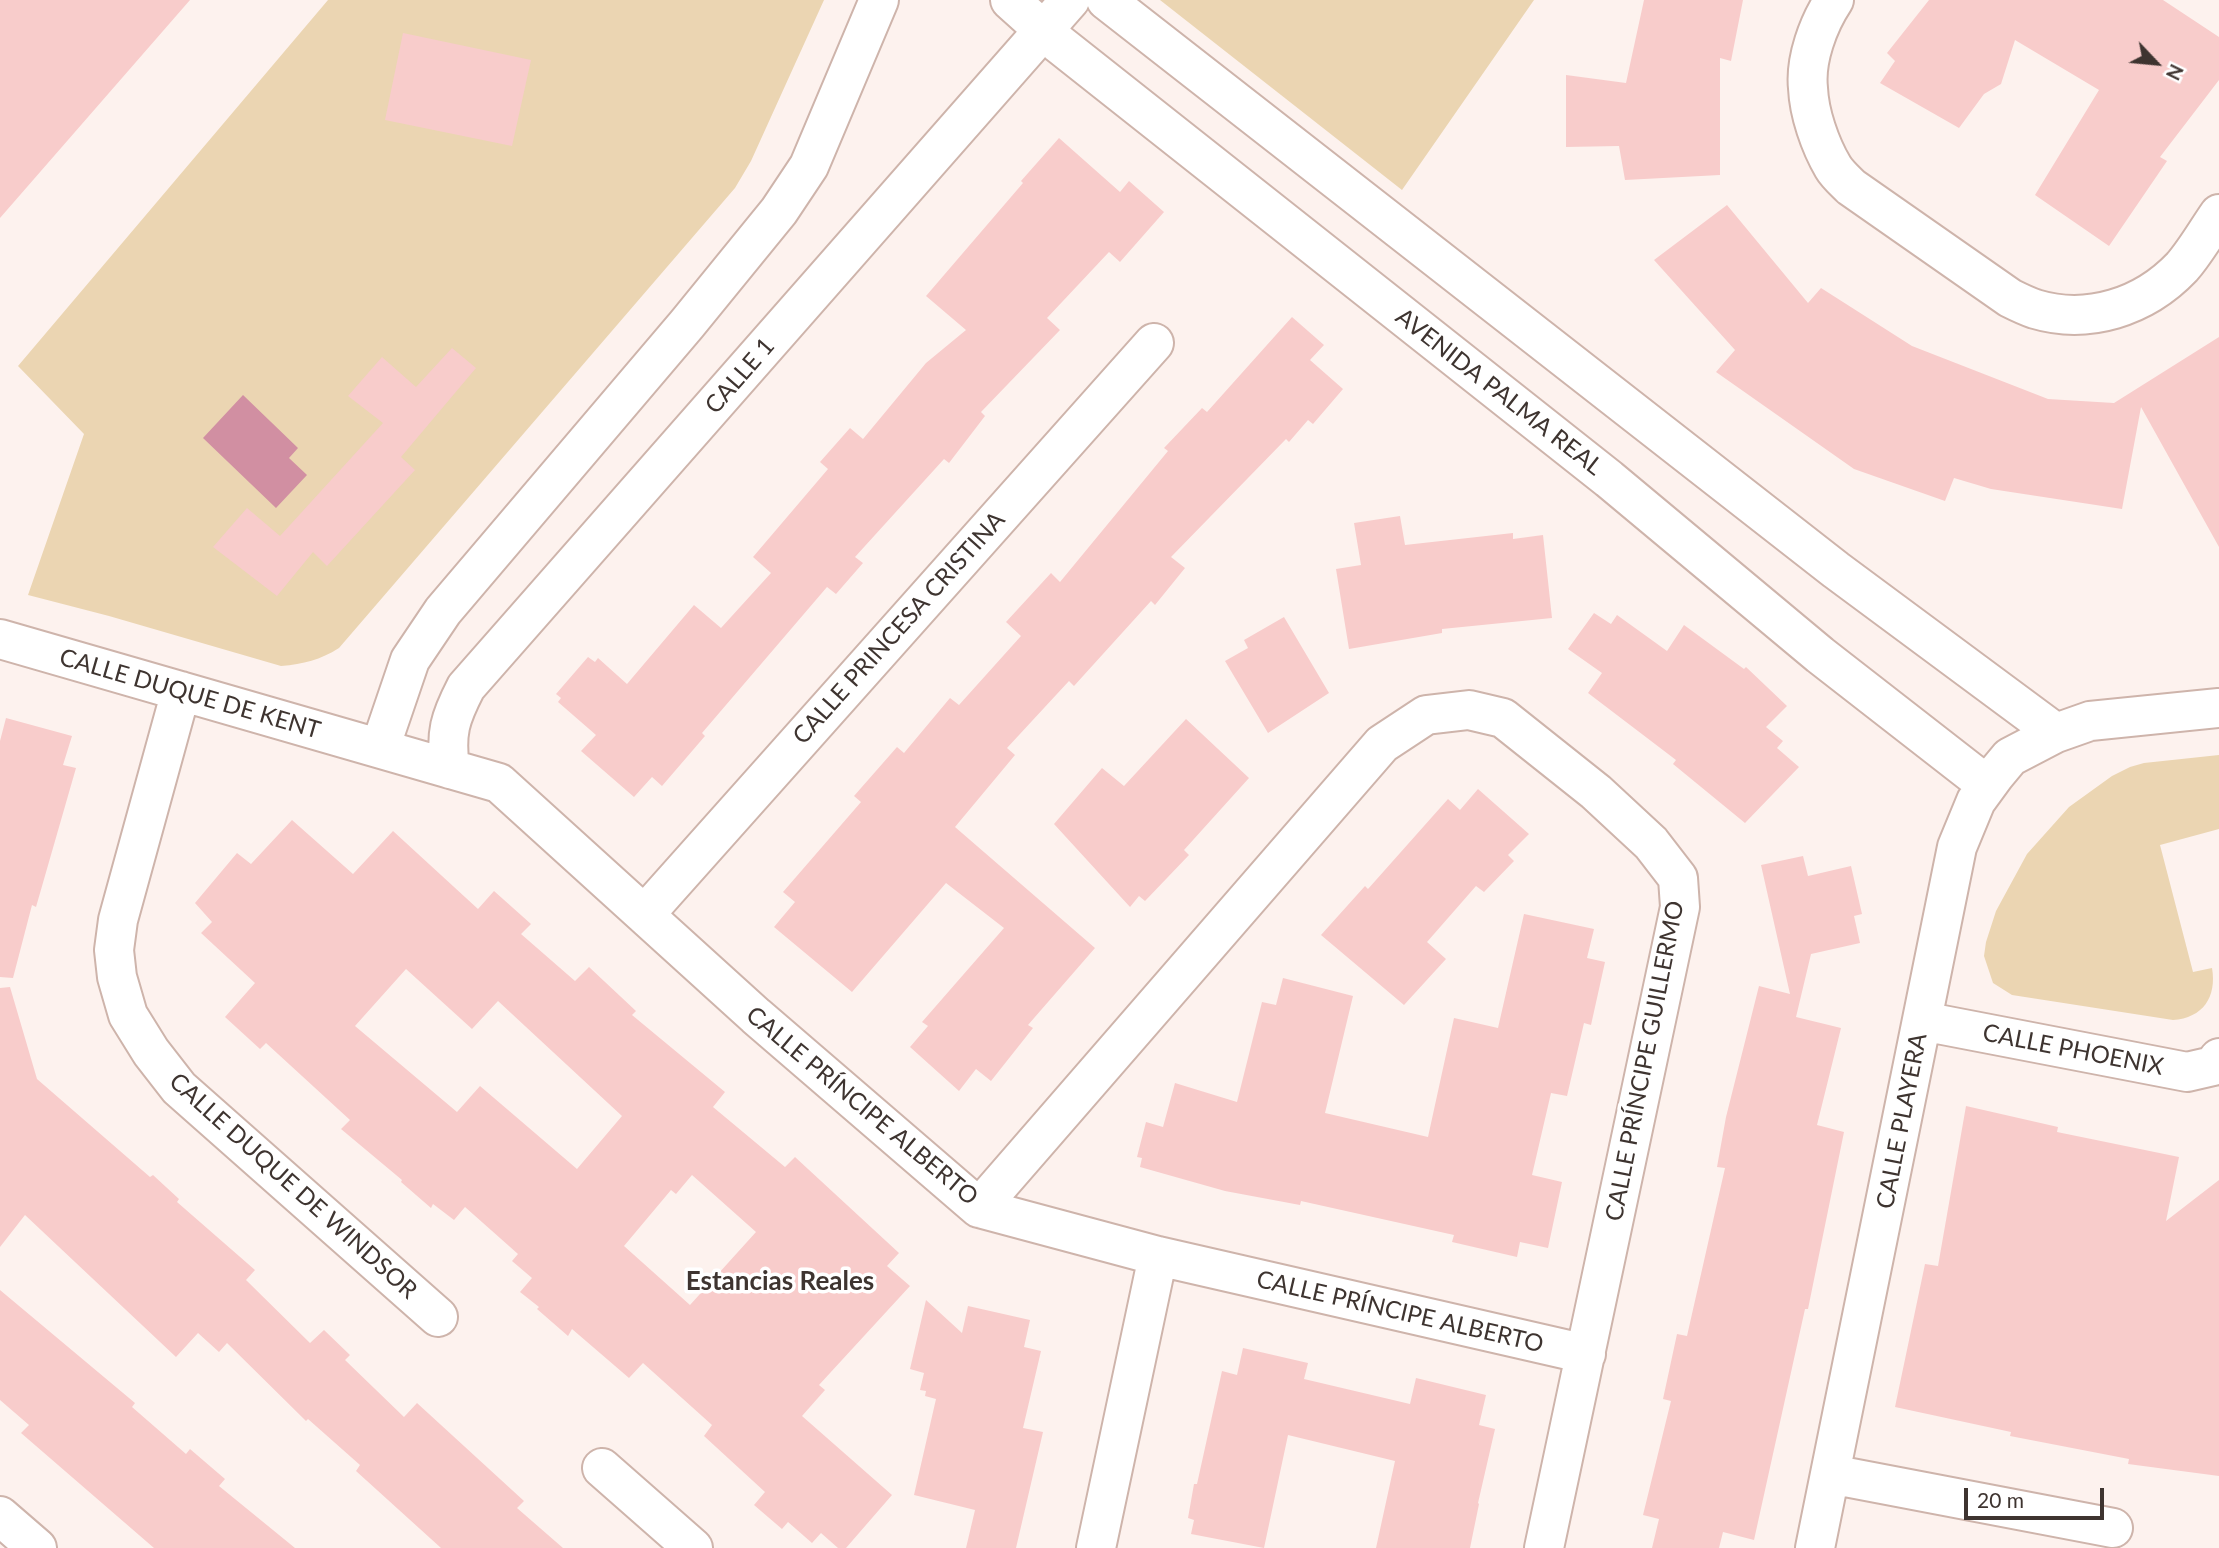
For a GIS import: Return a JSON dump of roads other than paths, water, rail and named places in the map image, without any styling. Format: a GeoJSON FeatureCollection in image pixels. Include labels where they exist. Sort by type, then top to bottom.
{"type":"FeatureCollection","features":[{"type":"Feature","properties":{"kind":"street"},"geometry":{"type":"LineString","coordinates":[[380,748],[410,660],[443,611],[687,324],[779,211],[809,166],[879,0]]}},
{"type":"Feature","properties":{"kind":"street","name":"AVENIDA PALMA REAL"},"geometry":{"type":"LineString","coordinates":[[1010,0],[1043,31],[1609,480],[1820,655],[1987,785]]}},
{"type":"Feature","properties":{"kind":"street","name":"CALLE 1"},"geometry":{"type":"LineString","coordinates":[[450,769],[447,746],[452,715],[466,687],[1070,0]]}},
{"type":"Feature","properties":{"kind":"street"},"geometry":{"type":"LineString","coordinates":[[1106,0],[1836,570],[2056,733]]}},
{"type":"Feature","properties":{"kind":"street"},"geometry":{"type":"LineString","coordinates":[[1834,0],[1816,37],[1809,62],[1808,88],[1814,117],[1833,168],[1850,187],[2010,298],[2034,309],[2078,315],[2109,311],[2136,302],[2157,290],[2183,266],[2219,214]]}},
{"type":"Feature","properties":{"kind":"street","name":"CALLE PRINCESA CRISTINA"},"geometry":{"type":"LineString","coordinates":[[645,914],[1154,343]]}},
{"type":"Feature","properties":{"kind":"street","name":"CALLE DUQUE DE KENT"},"geometry":{"type":"LineString","coordinates":[[0,639],[380,748]]}},
{"type":"Feature","properties":{"kind":"street","name":"CALLE DUQUE DE WINDSOR"},"geometry":{"type":"LineString","coordinates":[[181,691],[118,920],[114,950],[117,977],[128,1015],[179,1088],[438,1317]]}},
{"type":"Feature","properties":{"kind":"street","name":"CALLE PLAYERA"},"geometry":{"type":"LineString","coordinates":[[1815,1548],[1957,846],[1976,801],[2010,757],[2056,733],[2090,721],[2219,708]]}},
{"type":"Feature","properties":{"kind":"street","name":"CALLE PRÍNCIPE GUILLERMO"},"geometry":{"type":"LineString","coordinates":[[979,1208],[1382,744],[1426,715],[1469,710],[1503,718],[1596,792],[1651,843],[1678,878],[1680,908],[1544,1548]]}},
{"type":"Feature","properties":{"kind":"street","name":"CALLE PRÍNCIPE ALBERTO"},"geometry":{"type":"LineString","coordinates":[[380,748],[499,783],[755,1016],[979,1208],[1158,1256],[1586,1354]]}},
{"type":"Feature","properties":{"kind":"street","name":"CALLE PHOENIX"},"geometry":{"type":"LineString","coordinates":[[1922,1021],[2187,1072],[2214,1066],[2219,1058]]}},
{"type":"Feature","properties":{"kind":"street"},"geometry":{"type":"LineString","coordinates":[[1096,1548],[1158,1256]]}},
{"type":"Feature","properties":{"kind":"street"},"geometry":{"type":"LineString","coordinates":[[602,1468],[693,1548]]}},
{"type":"Feature","properties":{"kind":"street"},"geometry":{"type":"LineString","coordinates":[[1830,1474],[2113,1528]]}},
{"type":"Feature","properties":{"kind":"street"},"geometry":{"type":"LineString","coordinates":[[0,1516],[37,1548]]}},
{"type":"Feature","properties":{"kind":"district","name":"Estancias Reales"},"geometry":{"type":"Point","coordinates":[780,1282]}}]}
